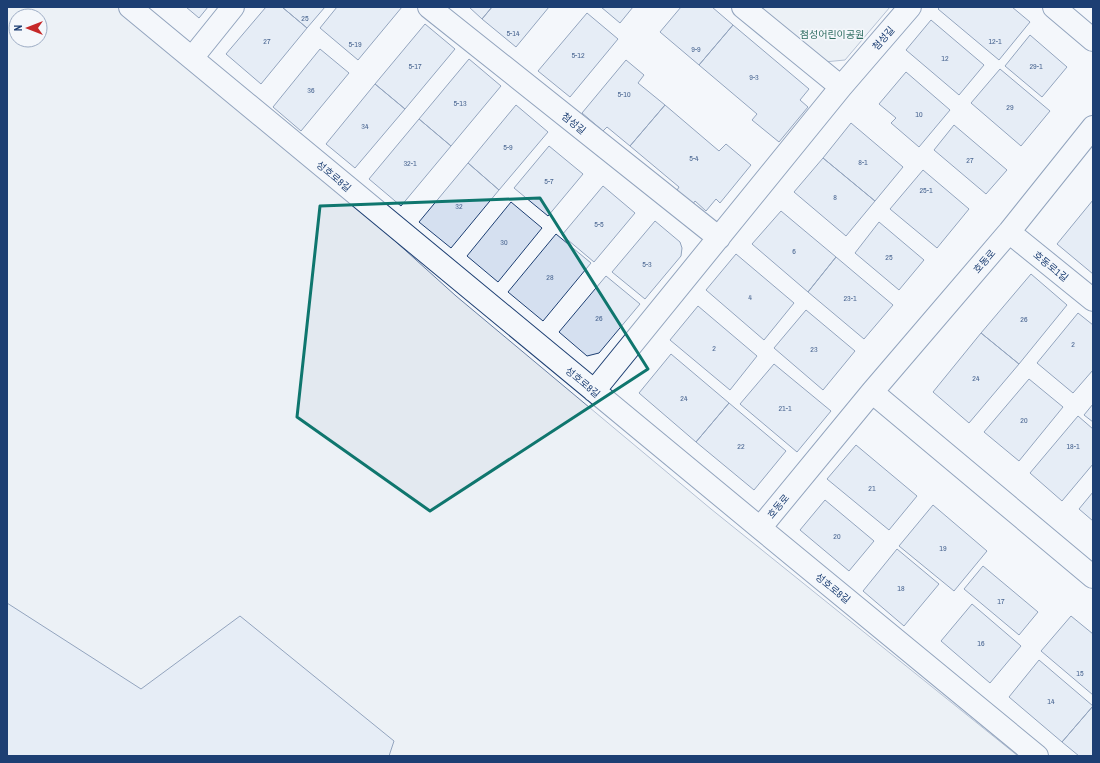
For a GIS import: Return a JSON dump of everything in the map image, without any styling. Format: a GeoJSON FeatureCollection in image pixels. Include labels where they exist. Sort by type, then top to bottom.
{"type":"FeatureCollection","features":[{"type":"Feature","properties":{"kind":"street","name":"성호로8길"},"geometry":{"type":"LineString","coordinates":[[130,7],[1037,756]]}},
{"type":"Feature","properties":{"kind":"street"},"geometry":{"type":"LineString","coordinates":[[192,58],[234,7]]}},
{"type":"Feature","properties":{"kind":"street","name":"첨성길"},"geometry":{"type":"LineString","coordinates":[[429,7],[719,238]]}},
{"type":"Feature","properties":{"kind":"street"},"geometry":{"type":"LineString","coordinates":[[743,7],[841,87]]}},
{"type":"Feature","properties":{"kind":"street","name":"첨성길"},"geometry":{"type":"LineString","coordinates":[[594,391],[841,87],[910,7]]}},
{"type":"Feature","properties":{"kind":"street"},"geometry":{"type":"LineString","coordinates":[[1054,7],[1093,40]]}},
{"type":"Feature","properties":{"kind":"street","name":"호동로"},"geometry":{"type":"LineString","coordinates":[[760,528],[872,392],[1009,232],[1093,127]]}},
{"type":"Feature","properties":{"kind":"street","name":"호동로1길"},"geometry":{"type":"LineString","coordinates":[[1009,232],[1093,300]]}},
{"type":"Feature","properties":{"kind":"street"},"geometry":{"type":"LineString","coordinates":[[872,392],[1093,577]]}},
{"type":"Feature","properties":{"kind":"highlighted area"},"geometry":{"type":"Polygon","coordinates":[[[540,198],[648,369],[430,511],[297,417],[320,206],[540,198]]]}},
{"type":"Feature","properties":{"kind":"green space"},"geometry":{"type":"Polygon","coordinates":[[[7,7],[120,7],[221,84],[456,296],[711,509],[1018,756],[7,756],[7,7]]]}},
{"type":"Feature","properties":{"kind":"green space","name":"첨성어린이공원"},"geometry":{"type":"Polygon","coordinates":[[[758,7],[890,7],[845,60],[824,62],[758,7]]]}},
{"type":"Feature","properties":{"kind":"building"},"geometry":{"type":"Polygon","coordinates":[[[186,7],[208,7],[199,18],[186,7]]]}},
{"type":"Feature","properties":{"kind":"building"},"geometry":{"type":"Polygon","coordinates":[[[266,7],[282,7],[307,28],[261,84],[226,54],[266,7]]]}},
{"type":"Feature","properties":{"kind":"building"},"geometry":{"type":"Polygon","coordinates":[[[282,7],[325,7],[307,28],[282,7]]]}},
{"type":"Feature","properties":{"kind":"building"},"geometry":{"type":"Polygon","coordinates":[[[337,7],[402,7],[358,60],[320,28],[337,7]]]}},
{"type":"Feature","properties":{"kind":"building"},"geometry":{"type":"Polygon","coordinates":[[[469,7],[492,7],[482,19],[469,7]]]}},
{"type":"Feature","properties":{"kind":"building"},"geometry":{"type":"Polygon","coordinates":[[[492,7],[549,7],[516,47],[482,19],[492,7]]]}},
{"type":"Feature","properties":{"kind":"building"},"geometry":{"type":"Polygon","coordinates":[[[601,7],[633,7],[620,23],[601,7]]]}},
{"type":"Feature","properties":{"kind":"building"},"geometry":{"type":"Polygon","coordinates":[[[681,7],[712,7],[733,25],[699,65],[660,32],[681,7]]]}},
{"type":"Feature","properties":{"kind":"building"},"geometry":{"type":"Polygon","coordinates":[[[940,7],[1012,7],[1030,22],[999,60],[938,9],[940,7]]]}},
{"type":"Feature","properties":{"kind":"building"},"geometry":{"type":"Polygon","coordinates":[[[587,13],[618,39],[570,97],[538,71],[587,13]]]}},
{"type":"Feature","properties":{"kind":"building"},"geometry":{"type":"Polygon","coordinates":[[[931,20],[984,65],[959,95],[906,50],[931,20]]]}},
{"type":"Feature","properties":{"kind":"building"},"geometry":{"type":"Polygon","coordinates":[[[425,24],[455,49],[405,109],[375,84],[425,24]]]}},
{"type":"Feature","properties":{"kind":"building"},"geometry":{"type":"Polygon","coordinates":[[[733,25],[809,89],[800,100],[808,107],[779,142],[752,120],[757,114],[699,65],[733,25]]]}},
{"type":"Feature","properties":{"kind":"building"},"geometry":{"type":"Polygon","coordinates":[[[1030,35],[1067,67],[1042,97],[1005,66],[1030,35]]]}},
{"type":"Feature","properties":{"kind":"building"},"geometry":{"type":"Polygon","coordinates":[[[320,49],[349,73],[301,131],[273,107],[320,49]]]}},
{"type":"Feature","properties":{"kind":"building"},"geometry":{"type":"Polygon","coordinates":[[[469,59],[501,86],[451,146],[419,119],[469,59]]]}},
{"type":"Feature","properties":{"kind":"building"},"geometry":{"type":"Polygon","coordinates":[[[626,60],[644,75],[638,83],[665,105],[630,146],[607,127],[603,131],[582,113],[626,60]]]}},
{"type":"Feature","properties":{"kind":"building"},"geometry":{"type":"Polygon","coordinates":[[[1000,69],[1050,111],[1021,146],[971,103],[1000,69]]]}},
{"type":"Feature","properties":{"kind":"building"},"geometry":{"type":"Polygon","coordinates":[[[906,72],[950,110],[919,147],[891,123],[896,118],[879,104],[906,72]]]}},
{"type":"Feature","properties":{"kind":"building"},"geometry":{"type":"Polygon","coordinates":[[[375,84],[405,109],[355,168],[326,144],[375,84]]]}},
{"type":"Feature","properties":{"kind":"building"},"geometry":{"type":"Polygon","coordinates":[[[516,105],[548,132],[499,190],[468,163],[516,105]]]}},
{"type":"Feature","properties":{"kind":"building"},"geometry":{"type":"Polygon","coordinates":[[[665,105],[719,151],[726,144],[751,165],[720,203],[716,199],[706,211],[695,201],[692,205],[676,192],[679,187],[630,146],[665,105]]]}},
{"type":"Feature","properties":{"kind":"building"},"geometry":{"type":"Polygon","coordinates":[[[419,119],[451,146],[401,206],[369,179],[419,119]]]}},
{"type":"Feature","properties":{"kind":"building"},"geometry":{"type":"Polygon","coordinates":[[[851,123],[903,167],[875,201],[823,158],[851,123]]]}},
{"type":"Feature","properties":{"kind":"building"},"geometry":{"type":"Polygon","coordinates":[[[954,125],[1007,170],[986,194],[934,150],[954,125]]]}},
{"type":"Feature","properties":{"kind":"building"},"geometry":{"type":"Polygon","coordinates":[[[549,146],[583,174],[548,216],[514,188],[549,146]]]}},
{"type":"Feature","properties":{"kind":"building"},"geometry":{"type":"Polygon","coordinates":[[[823,158],[875,201],[846,236],[794,192],[823,158]]]}},
{"type":"Feature","properties":{"kind":"building"},"geometry":{"type":"Polygon","coordinates":[[[468,163],[499,190],[451,248],[419,222],[468,163]]]}},
{"type":"Feature","properties":{"kind":"building"},"geometry":{"type":"Polygon","coordinates":[[[923,170],[969,209],[937,248],[890,209],[923,170]]]}},
{"type":"Feature","properties":{"kind":"building"},"geometry":{"type":"Polygon","coordinates":[[[603,186],[635,213],[594,262],[562,235],[603,186]]]}},
{"type":"Feature","properties":{"kind":"building"},"geometry":{"type":"Polygon","coordinates":[[[1093,200],[1093,274],[1057,244],[1093,200]]]}},
{"type":"Feature","properties":{"kind":"building"},"geometry":{"type":"Polygon","coordinates":[[[511,202],[542,228],[498,282],[467,256],[511,202]]]}},
{"type":"Feature","properties":{"kind":"building"},"geometry":{"type":"Polygon","coordinates":[[[781,211],[836,257],[808,292],[752,244],[781,211]]]}},
{"type":"Feature","properties":{"kind":"building"},"geometry":{"type":"Polygon","coordinates":[[[655,221],[680,242],[682,248],[681,256],[645,299],[612,272],[655,221]]]}},
{"type":"Feature","properties":{"kind":"building"},"geometry":{"type":"Polygon","coordinates":[[[879,222],[924,260],[899,290],[855,253],[879,222]]]}},
{"type":"Feature","properties":{"kind":"building"},"geometry":{"type":"Polygon","coordinates":[[[556,234],[591,263],[543,321],[508,292],[556,234]]]}},
{"type":"Feature","properties":{"kind":"building"},"geometry":{"type":"Polygon","coordinates":[[[736,254],[794,303],[764,340],[706,290],[736,254]]]}},
{"type":"Feature","properties":{"kind":"building"},"geometry":{"type":"Polygon","coordinates":[[[836,257],[893,305],[864,339],[808,292],[836,257]]]}},
{"type":"Feature","properties":{"kind":"building"},"geometry":{"type":"Polygon","coordinates":[[[1031,274],[1067,305],[1019,364],[981,333],[1031,274]]]}},
{"type":"Feature","properties":{"kind":"building"},"geometry":{"type":"Polygon","coordinates":[[[606,276],[640,304],[599,353],[587,356],[559,332],[606,276]]]}},
{"type":"Feature","properties":{"kind":"building"},"geometry":{"type":"Polygon","coordinates":[[[698,306],[757,356],[730,390],[670,340],[698,306]]]}},
{"type":"Feature","properties":{"kind":"building"},"geometry":{"type":"Polygon","coordinates":[[[806,310],[855,351],[823,390],[774,348],[806,310]]]}},
{"type":"Feature","properties":{"kind":"building"},"geometry":{"type":"Polygon","coordinates":[[[1078,313],[1093,325],[1093,370],[1073,393],[1037,363],[1078,313]]]}},
{"type":"Feature","properties":{"kind":"building"},"geometry":{"type":"Polygon","coordinates":[[[981,333],[1019,364],[969,423],[933,392],[981,333]]]}},
{"type":"Feature","properties":{"kind":"building"},"geometry":{"type":"Polygon","coordinates":[[[671,354],[729,403],[696,442],[639,393],[671,354]]]}},
{"type":"Feature","properties":{"kind":"building"},"geometry":{"type":"Polygon","coordinates":[[[774,364],[831,411],[797,452],[740,404],[774,364]]]}},
{"type":"Feature","properties":{"kind":"building"},"geometry":{"type":"Polygon","coordinates":[[[1029,379],[1063,407],[1019,461],[984,432],[1029,379]]]}},
{"type":"Feature","properties":{"kind":"building"},"geometry":{"type":"Polygon","coordinates":[[[729,403],[786,451],[754,490],[696,442],[729,403]]]}},
{"type":"Feature","properties":{"kind":"building"},"geometry":{"type":"Polygon","coordinates":[[[1093,404],[1093,422],[1084,415],[1093,404]]]}},
{"type":"Feature","properties":{"kind":"building"},"geometry":{"type":"Polygon","coordinates":[[[1078,416],[1093,429],[1093,464],[1062,501],[1030,473],[1078,416]]]}},
{"type":"Feature","properties":{"kind":"building"},"geometry":{"type":"Polygon","coordinates":[[[856,445],[917,496],[889,530],[827,479],[856,445]]]}},
{"type":"Feature","properties":{"kind":"building"},"geometry":{"type":"Polygon","coordinates":[[[1093,492],[1093,521],[1079,509],[1093,492]]]}},
{"type":"Feature","properties":{"kind":"building"},"geometry":{"type":"Polygon","coordinates":[[[825,500],[874,541],[849,571],[800,530],[825,500]]]}},
{"type":"Feature","properties":{"kind":"building"},"geometry":{"type":"Polygon","coordinates":[[[933,505],[987,551],[954,591],[899,546],[933,505]]]}},
{"type":"Feature","properties":{"kind":"building"},"geometry":{"type":"Polygon","coordinates":[[[897,549],[939,584],[904,626],[863,591],[897,549]]]}},
{"type":"Feature","properties":{"kind":"building"},"geometry":{"type":"Polygon","coordinates":[[[983,566],[1038,612],[1019,635],[964,589],[983,566]]]}},
{"type":"Feature","properties":{"kind":"building"},"geometry":{"type":"Polygon","coordinates":[[[7,603],[141,689],[240,616],[394,741],[389,756],[7,756],[7,603]]]}},
{"type":"Feature","properties":{"kind":"building"},"geometry":{"type":"Polygon","coordinates":[[[972,604],[1021,646],[990,683],[941,641],[972,604]]]}},
{"type":"Feature","properties":{"kind":"building"},"geometry":{"type":"Polygon","coordinates":[[[1071,616],[1093,634],[1093,695],[1041,651],[1071,616]]]}},
{"type":"Feature","properties":{"kind":"building"},"geometry":{"type":"Polygon","coordinates":[[[1039,660],[1093,706],[1062,742],[1009,697],[1039,660]]]}},
{"type":"Feature","properties":{"kind":"building"},"geometry":{"type":"Polygon","coordinates":[[[1093,706],[1093,756],[1079,756],[1062,742],[1093,706]]]}}]}
